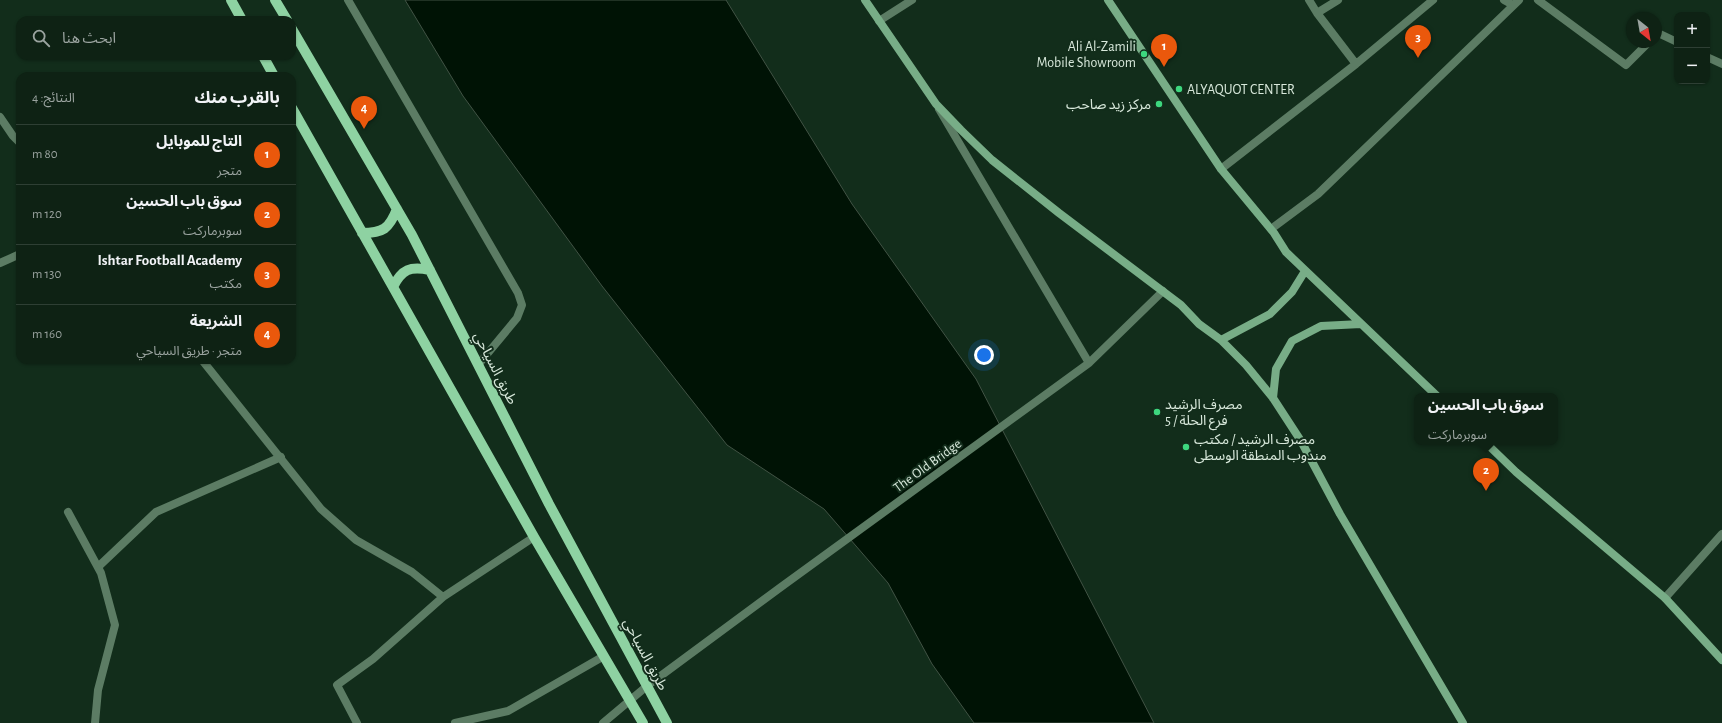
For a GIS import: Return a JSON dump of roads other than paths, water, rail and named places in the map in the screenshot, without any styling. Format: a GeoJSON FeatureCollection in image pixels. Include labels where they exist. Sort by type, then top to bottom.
{"type":"FeatureCollection","features":[{"type":"Feature","properties":{"kind":"main road"},"geometry":{"type":"LineString","coordinates":[[231,0],[240,16]]}},
{"type":"Feature","properties":{"kind":"main road"},"geometry":{"type":"LineString","coordinates":[[275,0],[285,16]]}},
{"type":"Feature","properties":{"kind":"main road","name":"طريق السياحي"},"geometry":{"type":"LineString","coordinates":[[296,36],[397,209],[430,270],[549,504],[667,723]]}},
{"type":"Feature","properties":{"kind":"main road"},"geometry":{"type":"LineString","coordinates":[[265,60],[272,72]]}},
{"type":"Feature","properties":{"kind":"main road"},"geometry":{"type":"LineString","coordinates":[[296,115],[534,536],[643,723]]}},
{"type":"Feature","properties":{"kind":"main road"},"geometry":{"type":"LineString","coordinates":[[362,233],[379,232],[388,227],[393,220],[397,209]]}},
{"type":"Feature","properties":{"kind":"main road"},"geometry":{"type":"LineString","coordinates":[[393,287],[398,278],[404,272],[413,268],[430,270]]}},
{"type":"Feature","properties":{"kind":"street"},"geometry":{"type":"LineString","coordinates":[[348,0],[518,293],[522,305],[517,318],[478,365]]}},
{"type":"Feature","properties":{"kind":"street"},"geometry":{"type":"LineString","coordinates":[[865,0],[936,104],[1089,363]]}},
{"type":"Feature","properties":{"kind":"street"},"geometry":{"type":"LineString","coordinates":[[879,21],[912,0]]}},
{"type":"Feature","properties":{"kind":"street"},"geometry":{"type":"LineString","coordinates":[[1108,0],[1221,170],[1271,229],[1286,252],[1434,393]]}},
{"type":"Feature","properties":{"kind":"street"},"geometry":{"type":"LineString","coordinates":[[1309,0],[1317,13],[1356,64]]}},
{"type":"Feature","properties":{"kind":"street"},"geometry":{"type":"LineString","coordinates":[[1317,13],[1338,0]]}},
{"type":"Feature","properties":{"kind":"street"},"geometry":{"type":"LineString","coordinates":[[1221,170],[1356,64],[1433,0]]}},
{"type":"Feature","properties":{"kind":"street"},"geometry":{"type":"LineString","coordinates":[[1504,0],[1516,3]]}},
{"type":"Feature","properties":{"kind":"street"},"geometry":{"type":"LineString","coordinates":[[1538,0],[1626,65],[1643,48]]}},
{"type":"Feature","properties":{"kind":"street"},"geometry":{"type":"LineString","coordinates":[[1271,229],[1318,194],[1516,3]]}},
{"type":"Feature","properties":{"kind":"street"},"geometry":{"type":"LineString","coordinates":[[1662,35],[1674,41]]}},
{"type":"Feature","properties":{"kind":"street"},"geometry":{"type":"LineString","coordinates":[[1710,58],[1722,64]]}},
{"type":"Feature","properties":{"kind":"street"},"geometry":{"type":"LineString","coordinates":[[936,104],[992,160],[1181,306],[1199,324],[1221,340],[1246,365],[1273,398],[1301,441],[1340,514],[1463,723]]}},
{"type":"Feature","properties":{"kind":"street"},"geometry":{"type":"LineString","coordinates":[[0,117],[12,136],[16,140]]}},
{"type":"Feature","properties":{"kind":"street"},"geometry":{"type":"LineString","coordinates":[[0,263],[16,256]]}},
{"type":"Feature","properties":{"kind":"street"},"geometry":{"type":"LineString","coordinates":[[1221,340],[1270,314],[1292,292],[1305,271]]}},
{"type":"Feature","properties":{"kind":"street","name":"The Old Bridge"},"geometry":{"type":"LineString","coordinates":[[603,723],[647,686],[1089,363],[1162,291]]}},
{"type":"Feature","properties":{"kind":"street"},"geometry":{"type":"LineString","coordinates":[[1273,398],[1276,369],[1292,341],[1321,326],[1361,324]]}},
{"type":"Feature","properties":{"kind":"street"},"geometry":{"type":"LineString","coordinates":[[205,364],[321,509],[356,540],[412,572],[443,597]]}},
{"type":"Feature","properties":{"kind":"street"},"geometry":{"type":"LineString","coordinates":[[1488,445],[1516,472],[1665,598],[1722,660]]}},
{"type":"Feature","properties":{"kind":"street"},"geometry":{"type":"LineString","coordinates":[[98,567],[156,512],[281,458]]}},
{"type":"Feature","properties":{"kind":"street"},"geometry":{"type":"LineString","coordinates":[[68,512],[102,573],[115,625],[98,690],[95,723]]}},
{"type":"Feature","properties":{"kind":"street"},"geometry":{"type":"LineString","coordinates":[[1665,598],[1722,534]]}},
{"type":"Feature","properties":{"kind":"street"},"geometry":{"type":"LineString","coordinates":[[357,723],[336,685],[373,659],[443,597],[534,536]]}},
{"type":"Feature","properties":{"kind":"street"},"geometry":{"type":"LineString","coordinates":[[455,723],[508,711],[604,656]]}},
{"type":"Feature","properties":{"kind":"place","name":"Ali Al-Zamili Mobile Showroom"},"geometry":{"type":"Point","coordinates":[1144,54]}},
{"type":"Feature","properties":{"kind":"place","name":"Ishtar Football Academy"},"geometry":{"type":"Point","coordinates":[1418,58]}},
{"type":"Feature","properties":{"kind":"place","name":"التاج للموبايل"},"geometry":{"type":"Point","coordinates":[1164,67]}},
{"type":"Feature","properties":{"kind":"place","name":"ALYAQUOT CENTER"},"geometry":{"type":"Point","coordinates":[1179,89]}},
{"type":"Feature","properties":{"kind":"place","name":"مركز زيد صاحب"},"geometry":{"type":"Point","coordinates":[1159,104]}},
{"type":"Feature","properties":{"kind":"place","name":"الشريعة"},"geometry":{"type":"Point","coordinates":[364,129]}},
{"type":"Feature","properties":{"kind":"place","name":"مصرف الرشيد فرع الحلة / 5"},"geometry":{"type":"Point","coordinates":[1157,412]}},
{"type":"Feature","properties":{"kind":"place","name":"مصرف الرشيد / مكتب مندوب المنطقة الوسطى"},"geometry":{"type":"Point","coordinates":[1186,447]}},
{"type":"Feature","properties":{"kind":"place","name":"سوق باب الحسين"},"geometry":{"type":"Point","coordinates":[1486,491]}}]}
